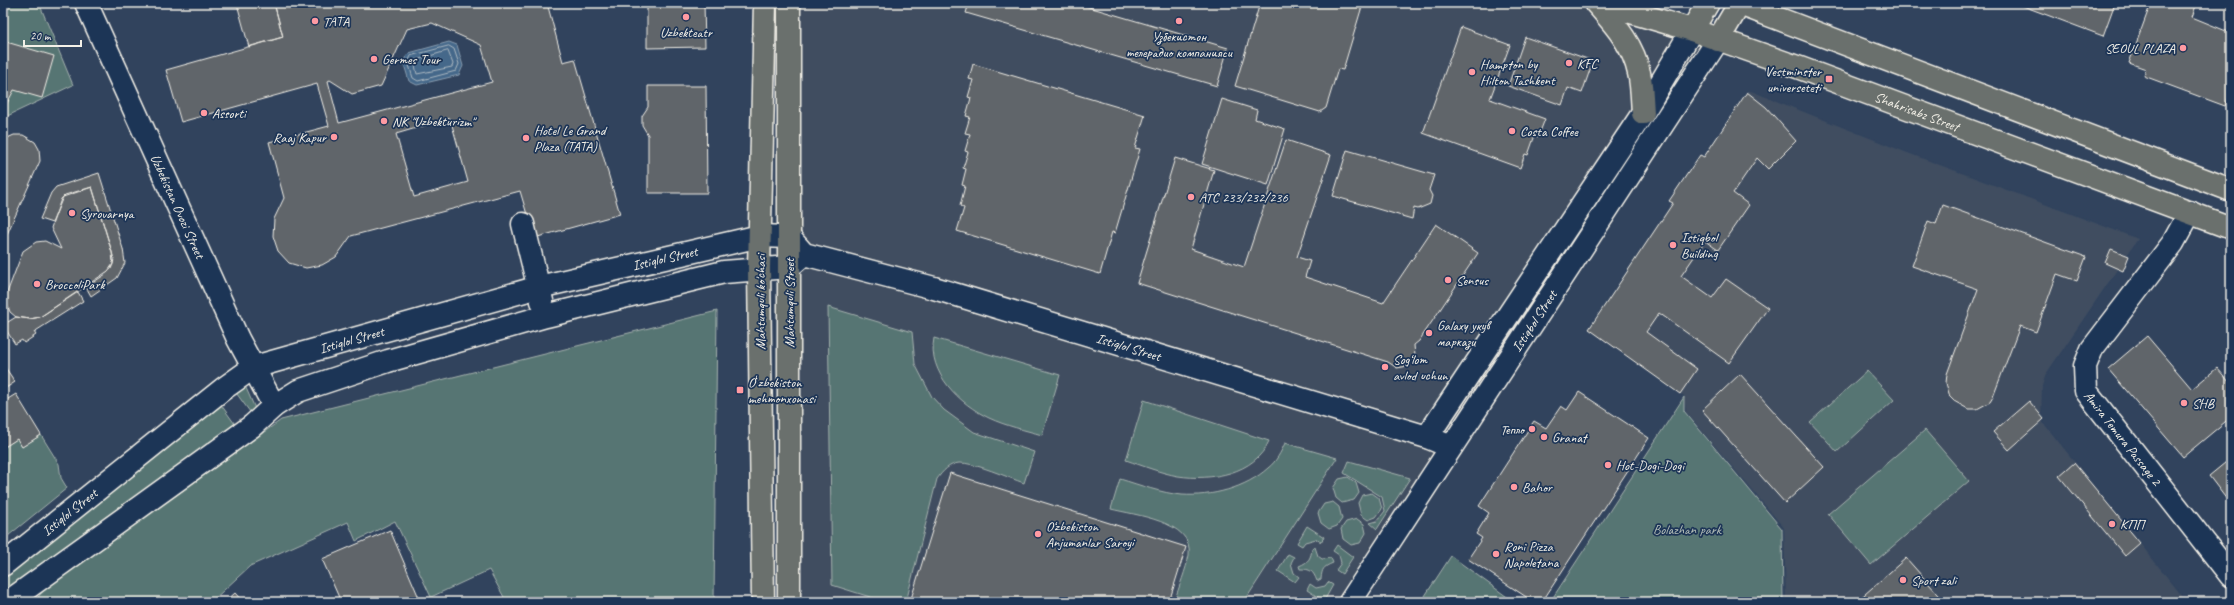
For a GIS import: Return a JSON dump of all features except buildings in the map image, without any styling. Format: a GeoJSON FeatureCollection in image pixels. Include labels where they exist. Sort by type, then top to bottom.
{"type":"FeatureCollection","features":[{"type":"Feature","properties":{"kind":"main road","name":"Mahtumquli ko'chasi"},"geometry":{"type":"LineString","coordinates":[[763,602],[759,268],[765,3]]}},
{"type":"Feature","properties":{"kind":"main road","name":"Mahtumquli Street"},"geometry":{"type":"LineString","coordinates":[[789,3],[789,237],[797,261],[789,602]]}},
{"type":"Feature","properties":{"kind":"main road"},"geometry":{"type":"LineString","coordinates":[[1596,3],[1621,31],[1635,58],[1640,74],[1643,113]]}},
{"type":"Feature","properties":{"kind":"main road","name":"Shahrisabz Street"},"geometry":{"type":"LineString","coordinates":[[1600,3],[1692,30],[1921,112],[2231,228]]}},
{"type":"Feature","properties":{"kind":"main road","name":"Istiqbol Street"},"geometry":{"type":"LineString","coordinates":[[1692,30],[1708,3]]}},
{"type":"Feature","properties":{"kind":"main road"},"geometry":{"type":"LineString","coordinates":[[1718,40],[1739,3],[2231,190]]}},
{"type":"Feature","properties":{"kind":"street","name":"Uzbekistan Ovozi Street"},"geometry":{"type":"LineString","coordinates":[[86,3],[238,339],[274,406]]}},
{"type":"Feature","properties":{"kind":"street","name":"Istiqbol Street"},"geometry":{"type":"LineString","coordinates":[[1427,437],[1643,113],[1692,30]]}},
{"type":"Feature","properties":{"kind":"street","name":"Istiqbol Street"},"geometry":{"type":"LineString","coordinates":[[1350,602],[1718,40]]}},
{"type":"Feature","properties":{"kind":"street","name":"Amira Temura Passage 2"},"geometry":{"type":"LineString","coordinates":[[2190,212],[2173,243],[2092,349],[2085,366],[2086,391],[2231,576]]}},
{"type":"Feature","properties":{"kind":"street"},"geometry":{"type":"LineString","coordinates":[[523,224],[546,316]]}},
{"type":"Feature","properties":{"kind":"street","name":"Istiqlol Street"},"geometry":{"type":"LineString","coordinates":[[3,565],[108,479],[223,389],[254,368],[539,287],[760,236],[789,237]]}},
{"type":"Feature","properties":{"kind":"street","name":"Istiqlol Street"},"geometry":{"type":"LineString","coordinates":[[8,602],[252,426],[274,406],[298,391],[388,361],[546,316],[724,272],[759,268],[797,261],[934,288],[1427,437],[1451,447]]}},
{"type":"Feature","properties":{"kind":"shaded area"},"geometry":{"type":"Polygon","coordinates":[[[789,3],[1600,3],[1718,40],[1350,602],[789,602],[789,3]]]}},
{"type":"Feature","properties":{"kind":"shaded area"},"geometry":{"type":"Polygon","coordinates":[[[1751,91],[1905,152],[2138,239],[2046,374],[2042,386],[2041,420],[2187,602],[1786,602],[1784,528],[1686,412],[1684,396],[1589,329],[1672,203],[1669,201],[1700,155],[1704,157],[1747,92],[1751,91]]]}},
{"type":"Feature","properties":{"kind":"green space"},"geometry":{"type":"Polygon","coordinates":[[[3,3],[39,3],[73,85],[3,118],[3,3]]]}},
{"type":"Feature","properties":{"kind":"green space"},"geometry":{"type":"Polygon","coordinates":[[[828,307],[912,332],[915,364],[932,397],[944,410],[974,432],[1034,452],[1024,483],[965,463],[959,463],[946,468],[937,479],[906,602],[886,602],[832,585],[828,307]]]}},
{"type":"Feature","properties":{"kind":"green space"},"geometry":{"type":"Polygon","coordinates":[[[717,311],[714,602],[571,602],[505,599],[489,570],[431,597],[395,521],[356,541],[348,522],[250,566],[211,602],[34,602],[44,590],[281,420],[717,311]]]}},
{"type":"Feature","properties":{"kind":"green space"},"geometry":{"type":"Polygon","coordinates":[[[934,338],[1060,375],[1042,435],[995,421],[967,405],[948,386],[941,375],[933,351],[934,338]]]}},
{"type":"Feature","properties":{"kind":"green space"},"geometry":{"type":"Polygon","coordinates":[[[1867,371],[1894,400],[1837,452],[1810,422],[1867,371]]]}},
{"type":"Feature","properties":{"kind":"green space"},"geometry":{"type":"Polygon","coordinates":[[[237,387],[246,388],[257,413],[253,416],[234,390],[237,387]]]}},
{"type":"Feature","properties":{"kind":"green space","name":"Bolazhan park"},"geometry":{"type":"Polygon","coordinates":[[[1684,397],[1684,411],[1782,529],[1783,602],[1550,602],[1684,397]]]}},
{"type":"Feature","properties":{"kind":"green space"},"geometry":{"type":"Polygon","coordinates":[[[1144,400],[1269,441],[1254,461],[1231,473],[1218,476],[1191,477],[1172,475],[1152,469],[1126,460],[1144,400]]]}},
{"type":"Feature","properties":{"kind":"green space"},"geometry":{"type":"Polygon","coordinates":[[[219,402],[237,427],[3,597],[3,578],[219,402]]]}},
{"type":"Feature","properties":{"kind":"green space"},"geometry":{"type":"Polygon","coordinates":[[[1925,430],[1969,481],[1871,565],[1828,514],[1925,430]]]}},
{"type":"Feature","properties":{"kind":"green space"},"geometry":{"type":"Polygon","coordinates":[[[41,435],[59,464],[61,478],[67,488],[3,540],[3,448],[17,439],[22,447],[41,435]]]}},
{"type":"Feature","properties":{"kind":"green space"},"geometry":{"type":"Polygon","coordinates":[[[1285,443],[1337,458],[1244,602],[1174,602],[1188,561],[1188,544],[1182,534],[1173,527],[1147,517],[1111,509],[1120,479],[1174,494],[1193,495],[1216,493],[1239,486],[1259,475],[1271,466],[1285,443]]]}},
{"type":"Feature","properties":{"kind":"green space"},"geometry":{"type":"Polygon","coordinates":[[[1349,461],[1410,478],[1377,529],[1370,523],[1377,521],[1385,511],[1382,497],[1344,473],[1349,461]]]}},
{"type":"Feature","properties":{"kind":"green space"},"geometry":{"type":"Polygon","coordinates":[[[1348,477],[1356,483],[1359,493],[1354,500],[1342,503],[1336,498],[1333,488],[1339,479],[1348,477]]]}},
{"type":"Feature","properties":{"kind":"green space"},"geometry":{"type":"Polygon","coordinates":[[[1372,493],[1379,498],[1382,509],[1376,517],[1368,520],[1361,515],[1358,503],[1362,495],[1372,493]]]}},
{"type":"Feature","properties":{"kind":"green space"},"geometry":{"type":"Polygon","coordinates":[[[1333,502],[1339,507],[1342,519],[1337,526],[1329,529],[1321,523],[1318,513],[1324,504],[1333,502]]]}},
{"type":"Feature","properties":{"kind":"green space"},"geometry":{"type":"Polygon","coordinates":[[[1357,519],[1364,524],[1366,533],[1360,543],[1351,545],[1343,539],[1341,529],[1346,522],[1357,519]]]}},
{"type":"Feature","properties":{"kind":"green space"},"geometry":{"type":"Polygon","coordinates":[[[1307,526],[1324,537],[1321,542],[1316,539],[1305,542],[1302,546],[1297,543],[1307,526]]]}},
{"type":"Feature","properties":{"kind":"green space"},"geometry":{"type":"Polygon","coordinates":[[[1337,545],[1353,557],[1342,574],[1336,570],[1341,563],[1339,555],[1333,551],[1337,545]]]}},
{"type":"Feature","properties":{"kind":"green space"},"geometry":{"type":"Polygon","coordinates":[[[1315,547],[1318,556],[1322,559],[1331,558],[1333,563],[1324,569],[1321,579],[1317,581],[1311,571],[1307,569],[1300,569],[1299,566],[1309,559],[1312,548],[1315,547]]]}},
{"type":"Feature","properties":{"kind":"green space"},"geometry":{"type":"Polygon","coordinates":[[[1288,554],[1294,557],[1291,563],[1294,573],[1299,577],[1295,582],[1278,571],[1288,554]]]}},
{"type":"Feature","properties":{"kind":"green space"},"geometry":{"type":"Polygon","coordinates":[[[1451,556],[1514,602],[1421,602],[1451,556]]]}},
{"type":"Feature","properties":{"kind":"green space"},"geometry":{"type":"Polygon","coordinates":[[[1328,582],[1333,585],[1324,601],[1307,590],[1310,584],[1316,588],[1325,586],[1328,582]]]}},
{"type":"Feature","properties":{"kind":"water"},"geometry":{"type":"Polygon","coordinates":[[[449,42],[457,45],[463,66],[459,75],[417,85],[409,81],[403,61],[409,53],[449,42]]]}},
{"type":"Feature","properties":{"kind":"place","name":"Uzbekteatr"},"geometry":{"type":"Point","coordinates":[686,17]}},
{"type":"Feature","properties":{"kind":"place","name":"ТАТА"},"geometry":{"type":"Point","coordinates":[315,21]}},
{"type":"Feature","properties":{"kind":"place","name":"Узбекистон телерадио компанияси"},"geometry":{"type":"Point","coordinates":[1179,21]}},
{"type":"Feature","properties":{"kind":"place","name":"SEOUL PLAZA"},"geometry":{"type":"Point","coordinates":[2183,48]}},
{"type":"Feature","properties":{"kind":"place","name":"Germes Tour"},"geometry":{"type":"Point","coordinates":[374,59]}},
{"type":"Feature","properties":{"kind":"place","name":"KFC"},"geometry":{"type":"Point","coordinates":[1569,63]}},
{"type":"Feature","properties":{"kind":"place","name":"Hampton by Hilton Tashkent"},"geometry":{"type":"Point","coordinates":[1472,72]}},
{"type":"Feature","properties":{"kind":"place","name":"Vestminster universeteti"},"geometry":{"type":"Point","coordinates":[1829,79]}},
{"type":"Feature","properties":{"kind":"place","name":"Assorti"},"geometry":{"type":"Point","coordinates":[204,113]}},
{"type":"Feature","properties":{"kind":"place","name":"NK \"Uzbekturizm\""},"geometry":{"type":"Point","coordinates":[384,121]}},
{"type":"Feature","properties":{"kind":"place","name":"Costa Coffee"},"geometry":{"type":"Point","coordinates":[1512,131]}},
{"type":"Feature","properties":{"kind":"place","name":"Raaj Kapur"},"geometry":{"type":"Point","coordinates":[334,137]}},
{"type":"Feature","properties":{"kind":"place","name":"Hotel Le Grand Plaza (TATA)"},"geometry":{"type":"Point","coordinates":[526,138]}},
{"type":"Feature","properties":{"kind":"place","name":"АТС 233/232/236"},"geometry":{"type":"Point","coordinates":[1191,197]}},
{"type":"Feature","properties":{"kind":"place","name":"Syrovarnya"},"geometry":{"type":"Point","coordinates":[72,213]}},
{"type":"Feature","properties":{"kind":"place","name":"Istiqbol Building"},"geometry":{"type":"Point","coordinates":[1673,245]}},
{"type":"Feature","properties":{"kind":"place","name":"Sensus"},"geometry":{"type":"Point","coordinates":[1448,280]}},
{"type":"Feature","properties":{"kind":"place","name":"BroccoliPark"},"geometry":{"type":"Point","coordinates":[37,284]}},
{"type":"Feature","properties":{"kind":"place","name":"Galaxy укув маркази"},"geometry":{"type":"Point","coordinates":[1429,333]}},
{"type":"Feature","properties":{"kind":"place","name":"Sog‘lom avlod uchun"},"geometry":{"type":"Point","coordinates":[1385,367]}},
{"type":"Feature","properties":{"kind":"place","name":"Oʻzbekiston mehmonxonasi"},"geometry":{"type":"Point","coordinates":[740,390]}},
{"type":"Feature","properties":{"kind":"place","name":"SHB"},"geometry":{"type":"Point","coordinates":[2184,403]}},
{"type":"Feature","properties":{"kind":"place","name":"Тепло"},"geometry":{"type":"Point","coordinates":[1532,429]}},
{"type":"Feature","properties":{"kind":"place","name":"Granat"},"geometry":{"type":"Point","coordinates":[1544,437]}},
{"type":"Feature","properties":{"kind":"place","name":"Hot-Dogi-Dogi"},"geometry":{"type":"Point","coordinates":[1608,465]}},
{"type":"Feature","properties":{"kind":"place","name":"Bahor"},"geometry":{"type":"Point","coordinates":[1514,487]}},
{"type":"Feature","properties":{"kind":"place","name":"КПП"},"geometry":{"type":"Point","coordinates":[2112,524]}},
{"type":"Feature","properties":{"kind":"place","name":"O‘zbekiston Anjumanlar Saroyi"},"geometry":{"type":"Point","coordinates":[1038,534]}},
{"type":"Feature","properties":{"kind":"place","name":"Roni Pizza Napoletana"},"geometry":{"type":"Point","coordinates":[1496,554]}},
{"type":"Feature","properties":{"kind":"place","name":"Sport zali"},"geometry":{"type":"Point","coordinates":[1903,580]}}]}
